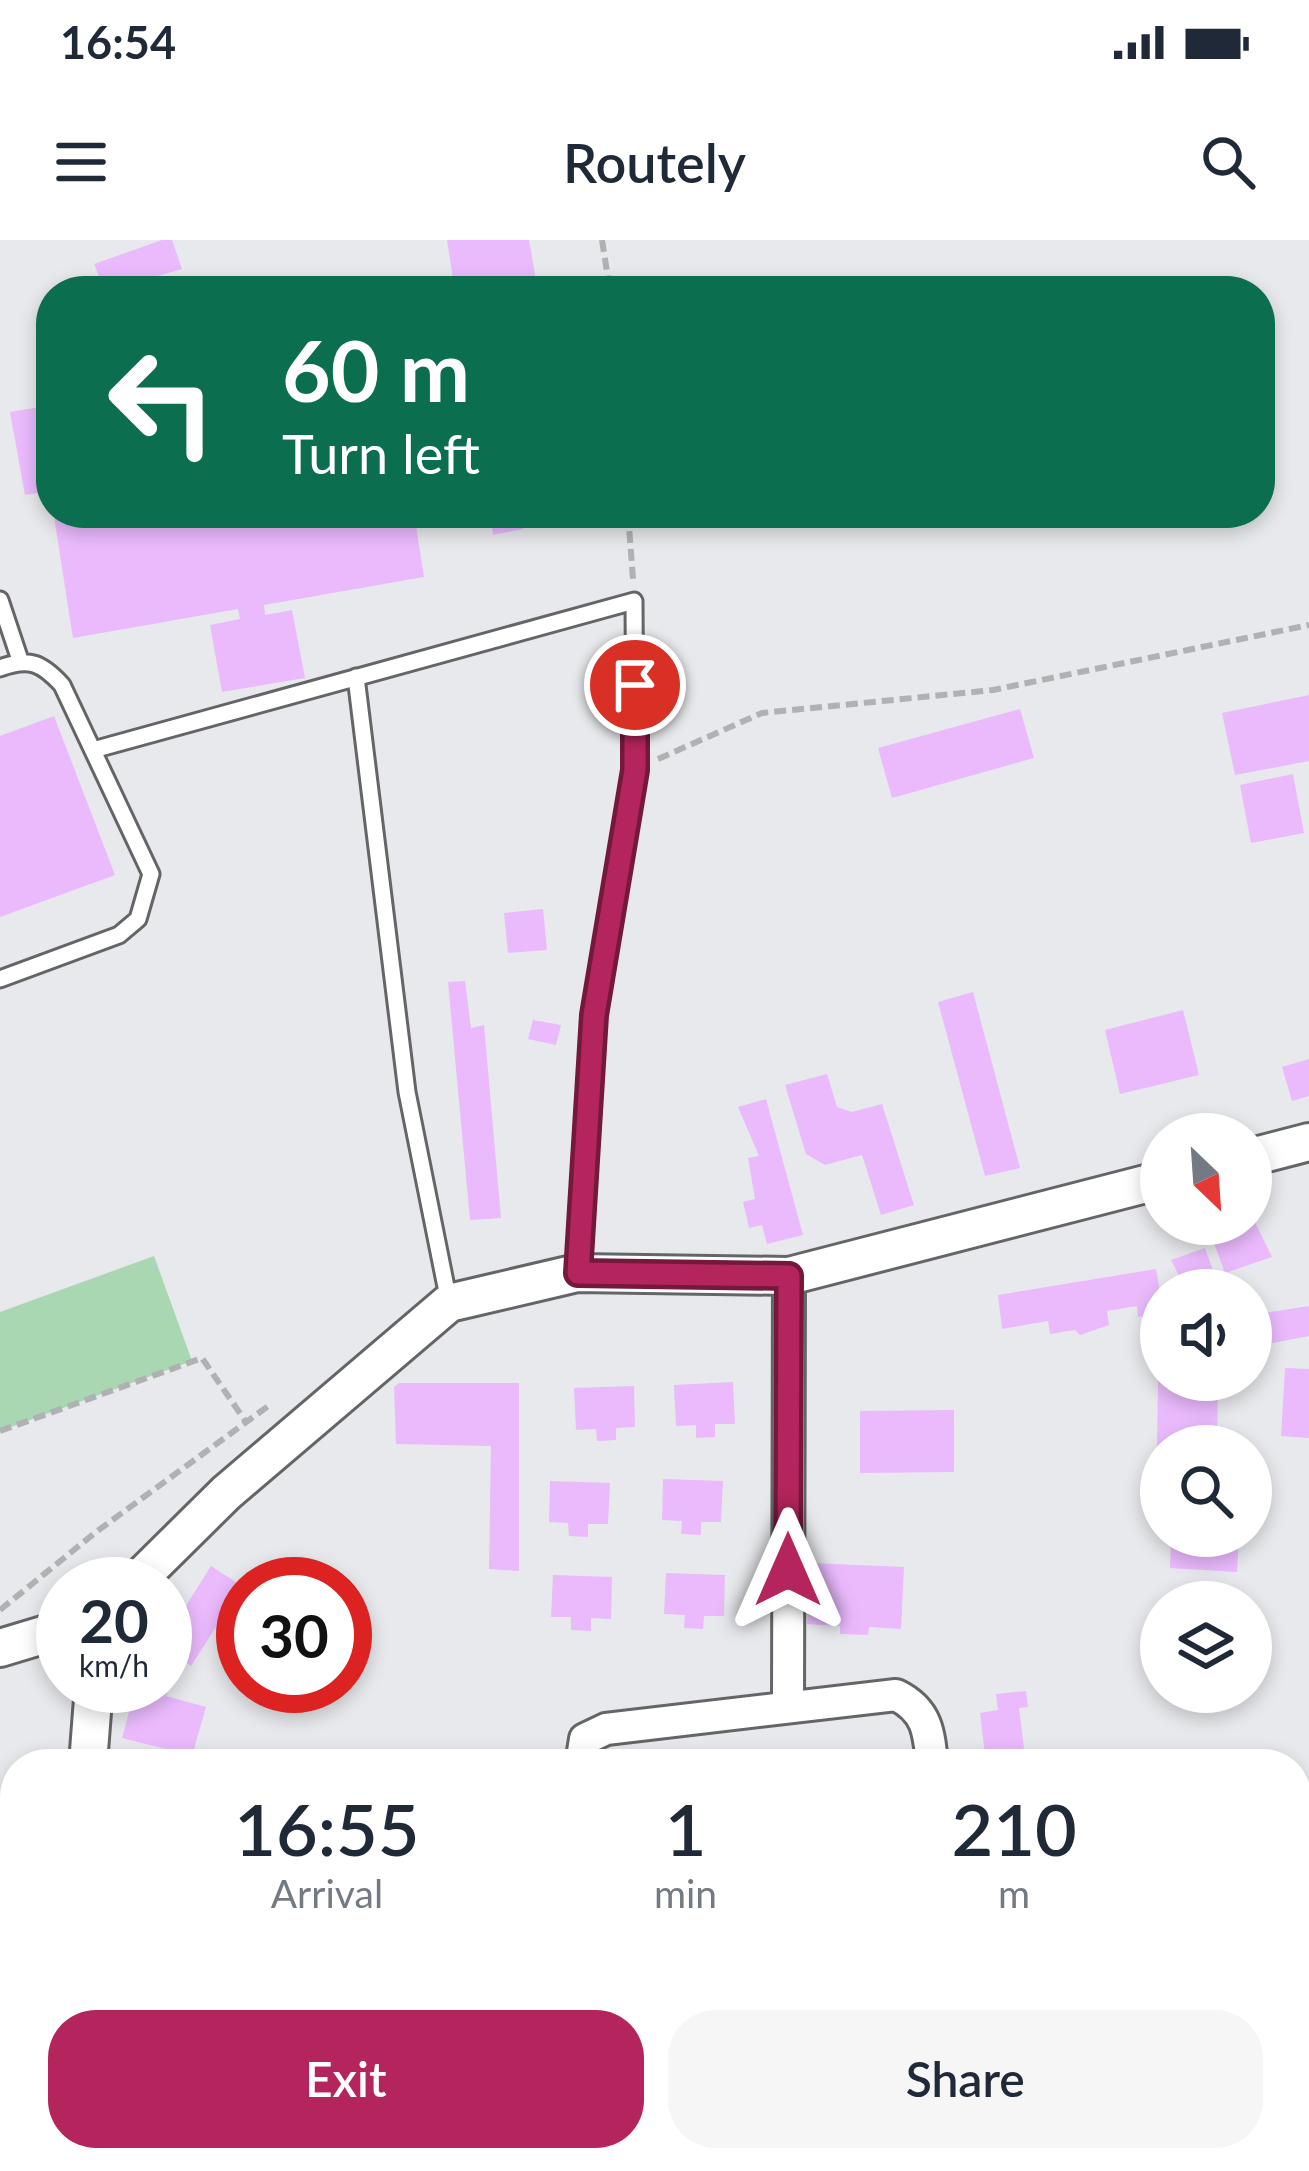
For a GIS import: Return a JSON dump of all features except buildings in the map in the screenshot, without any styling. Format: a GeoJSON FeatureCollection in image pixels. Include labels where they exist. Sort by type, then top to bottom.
{"type":"FeatureCollection","features":[{"type":"Feature","properties":{"kind":"street"},"geometry":{"type":"LineString","coordinates":[[1272,1152],[1309,1142]]}},
{"type":"Feature","properties":{"kind":"street"},"geometry":{"type":"LineString","coordinates":[[161,1557],[226,1493],[449,1303],[578,1273],[789,1276],[1140,1185]]}},
{"type":"Feature","properties":{"kind":"street"},"geometry":{"type":"LineString","coordinates":[[788,1704],[789,1276]]}},
{"type":"Feature","properties":{"kind":"street"},"geometry":{"type":"LineString","coordinates":[[0,1648],[36,1637]]}},
{"type":"Feature","properties":{"kind":"street"},"geometry":{"type":"LineString","coordinates":[[584,1749],[586,1739],[606,1729],[788,1704],[896,1695],[916,1705],[928,1727],[930,1749]]}},
{"type":"Feature","properties":{"kind":"street"},"geometry":{"type":"LineString","coordinates":[[89,1749],[92,1713]]}},
{"type":"Feature","properties":{"kind":"lane"},"geometry":{"type":"LineString","coordinates":[[0,600],[20,660]]}},
{"type":"Feature","properties":{"kind":"lane"},"geometry":{"type":"LineString","coordinates":[[92,750],[634,601],[635,770],[594,1015],[578,1273]]}},
{"type":"Feature","properties":{"kind":"lane"},"geometry":{"type":"LineString","coordinates":[[0,668],[20,660],[43,665],[62,685],[151,874],[138,919],[119,935],[0,979]]}},
{"type":"Feature","properties":{"kind":"lane"},"geometry":{"type":"LineString","coordinates":[[356,677],[407,1092],[449,1303]]}},
{"type":"Feature","properties":{"kind":"path"},"geometry":{"type":"LineString","coordinates":[[602,240],[608,276]]}},
{"type":"Feature","properties":{"kind":"path"},"geometry":{"type":"LineString","coordinates":[[629,528],[634,601]]}},
{"type":"Feature","properties":{"kind":"path"},"geometry":{"type":"LineString","coordinates":[[635,770],[762,713],[993,690],[1309,625]]}},
{"type":"Feature","properties":{"kind":"path"},"geometry":{"type":"LineString","coordinates":[[0,1431],[202,1358],[245,1422]]}},
{"type":"Feature","properties":{"kind":"path"},"geometry":{"type":"LineString","coordinates":[[0,1610],[278,1399]]}},
{"type":"Feature","properties":{"kind":"green space"},"geometry":{"type":"Polygon","coordinates":[[[154,1256],[192,1361],[0,1431],[0,1312],[154,1256]]]}},
{"type":"Feature","properties":{"kind":"route"},"geometry":{"type":"LineString","coordinates":[[635,685],[635,770],[594,1015],[578,1273],[789,1276],[788,1570]]}}]}
